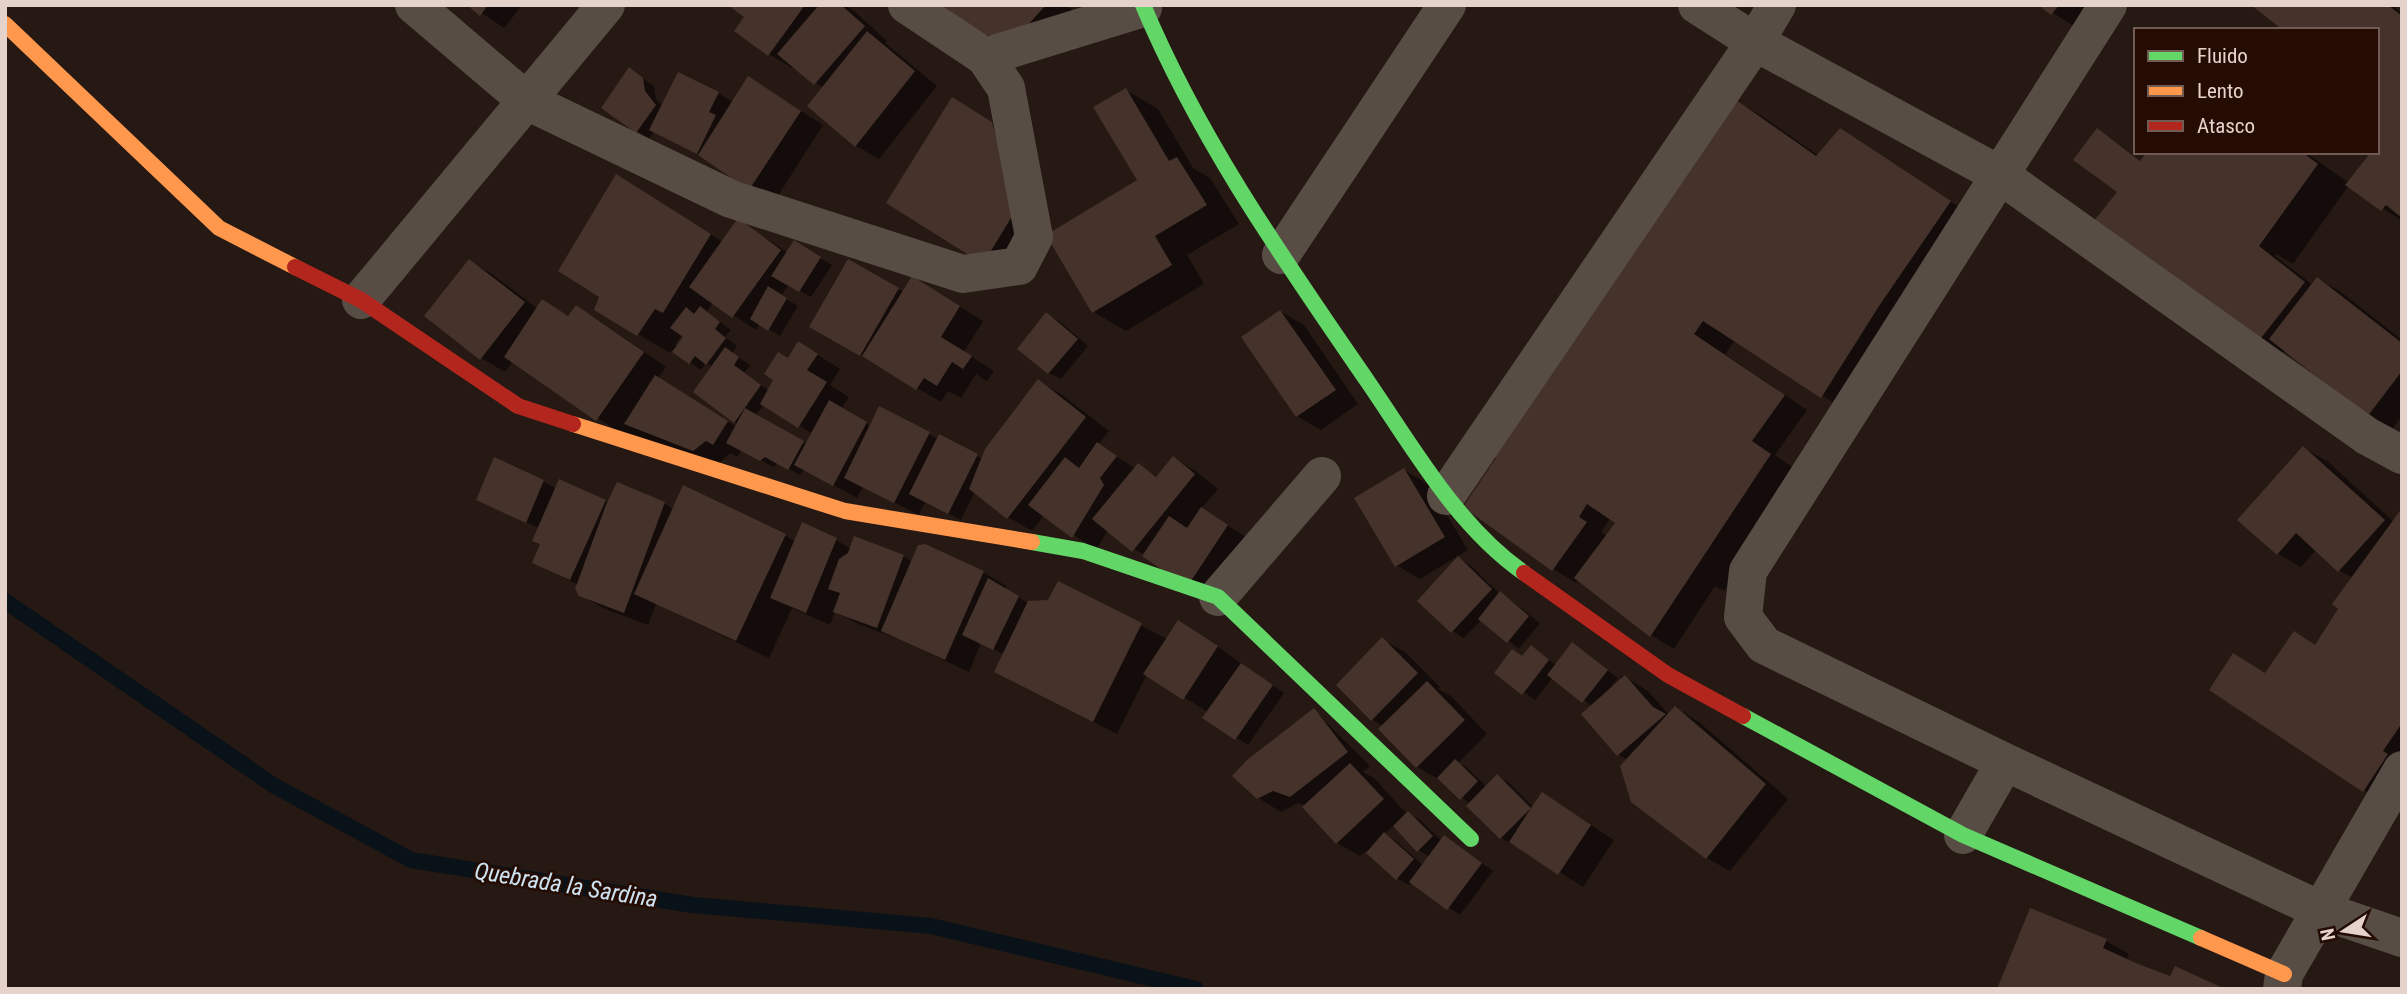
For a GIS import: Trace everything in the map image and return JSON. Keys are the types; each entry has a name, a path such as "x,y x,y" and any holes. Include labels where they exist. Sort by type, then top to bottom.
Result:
{"street":[{"path":"414,5 527,101 731,199 963,274 1019,266 1034,237 1006,88 985,57 907,5"},
{"path":"361,300 606,5"},
{"path":"1281,255 1447,5"},
{"path":"1697,5 1755,42 2000,174 2367,436 2402,455"},
{"path":"1446,495 1755,42 1777,5"},
{"path":"2108,5 1748,571 1743,617 1764,646 2320,910 2402,938"},
{"path":"985,57 1143,6 1166,60 1228,173 1281,255 1446,495 1501,557 1668,675 1963,835 2283,981 2320,910 2402,770"},
{"path":"5,24 219,228 361,300 517,406 845,510 1083,551 1218,597 1471,839"},
{"path":"1218,597 1322,476"},
{"path":"1963,835 2005,762"}],"building":[{"path":"467,5 488,5 480,16"},
{"path":"728,5 805,5 768,56 734,31 744,17"},
{"path":"819,5 841,5 865,26 814,85 777,54"},
{"path":"942,5 1046,5 1015,39 983,35"},
{"path":"2038,5 2059,5 2051,15"},
{"path":"2251,5 2388,5 2402,16 2402,218 2386,205 2381,211 2345,185 2369,154 2379,154 2379,28 2280,28"},
{"path":"867,31 915,71 855,147 807,106"},
{"path":"629,67 643,78 645,91 656,105 636,133 601,108"},
{"path":"678,72 719,92 709,112 716,115 697,154 649,130"},
{"path":"748,76 801,111 749,190 698,155"},
{"path":"1126,88 1169,161 1177,157 1207,205 1155,236 1172,265 1092,313 1046,235 1137,180 1093,107"},
{"path":"1729,95 1816,156 1840,128 1951,201 1879,306 1821,398 1703,321 1694,334 1785,395 1752,441 1771,454 1650,637 1574,578 1615,523 1587,504 1579,517 1587,522 1552,571 1463,507 1496,458 1491,455"},
{"path":"952,97 992,122 1017,208 983,264 886,203"},
{"path":"2097,128 2140,161 2145,154 2305,154 2318,164 2259,246 2305,282 2254,347 2093,222 2117,192 2073,160"},
{"path":"616,174 711,234 663,313 655,309 637,336 594,310 599,297 558,271"},
{"path":"738,218 781,250 732,318 689,287"},
{"path":"794,240 821,257 799,292 771,276"},
{"path":"469,259 525,302 480,360 424,316"},
{"path":"848,259 899,288 860,356 809,327"},
{"path":"912,276 960,306 941,337 972,356 963,369 952,362 937,386 924,378 916,390 862,356"},
{"path":"2317,277 2402,343 2402,371 2367,417 2269,339"},
{"path":"768,286 787,298 768,331 750,319"},
{"path":"542,299 568,316 576,305 644,352 596,421 504,357"},
{"path":"700,306 720,322 715,329 726,338 706,365 695,356 689,364 672,352 683,337 670,328 686,307 694,314"},
{"path":"1280,310 1336,390 1296,417 1241,337"},
{"path":"1046,312 1078,339 1048,374 1017,349"},
{"path":"798,341 818,354 807,370 827,382 798,428 760,404 773,380 764,374 778,352 788,358"},
{"path":"725,347 739,357 734,365 761,385 734,423 693,392"},
{"path":"655,375 728,421 713,445 706,441 693,451 624,424"},
{"path":"1038,379 1086,417 1007,519 969,489 985,449"},
{"path":"829,400 867,422 833,486 794,465"},
{"path":"879,406 930,432 894,503 844,478"},
{"path":"745,408 804,441 788,470 765,457 760,461 726,443"},
{"path":"939,434 978,454 948,514 909,494"},
{"path":"1097,442 1117,456 1100,478 1104,485 1072,538 1028,505 1065,457 1079,468"},
{"path":"2303,446 2385,520 2338,572 2296,533 2277,555 2237,520"},
{"path":"1173,456 1195,474 1132,552 1092,519 1138,463 1156,477"},
{"path":"494,457 544,480 526,523 476,500"},
{"path":"1404,468 1445,537 1395,567 1354,498"},
{"path":"559,479 606,500 570,580 532,563 540,544 532,541"},
{"path":"617,482 665,502 624,613 579,596 575,589"},
{"path":"683,485 786,534 736,641 634,594"},
{"path":"1201,507 1228,525 1187,587 1142,556 1169,516 1187,528"},
{"path":"2402,508 2402,723 2383,751 2388,754 2363,792 2209,690 2233,653 2265,673 2294,631 2315,645 2338,609 2332,604"},
{"path":"802,522 837,538 806,613 770,598"},
{"path":"854,536 904,555 877,628 833,612 840,593 828,589 839,559 848,553"},
{"path":"925,544 984,571 945,660 881,631 918,545"},
{"path":"1458,556 1492,589 1451,633 1417,601"},
{"path":"988,578 1019,596 993,650 962,635"},
{"path":"1058,581 1142,623 1093,722 994,672 1028,601 1048,600"},
{"path":"1500,591 1529,616 1507,643 1478,619"},
{"path":"1178,620 1218,646 1183,700 1143,674"},
{"path":"1382,637 1418,673 1371,721 1336,685"},
{"path":"1572,642 1608,670 1582,703 1547,675"},
{"path":"1531,645 1549,660 1522,695 1494,673 1512,649 1522,656"},
{"path":"1241,663 1273,685 1235,740 1202,718"},
{"path":"1625,675 1653,707 1666,714 1617,756 1581,714"},
{"path":"1427,681 1465,720 1416,768 1378,729"},
{"path":"1675,706 1766,784 1706,859 1631,802 1620,766"},
{"path":"1314,708 1348,752 1290,797 1273,791 1257,799 1232,776 1247,760"},
{"path":"1455,759 1478,781 1460,800 1437,778"},
{"path":"1350,763 1384,799 1336,844 1302,807"},
{"path":"1497,774 1531,808 1500,839 1466,806"},
{"path":"1542,792 1591,825 1558,875 1509,842"},
{"path":"1408,811 1433,836 1417,852 1393,826"},
{"path":"1384,832 1414,859 1396,880 1366,853"},
{"path":"1444,835 1482,863 1447,910 1409,882"},
{"path":"2030,908 2107,939 2103,948 2138,964 2170,976 2175,966 2225,989 1997,989"}],"waterway":[{"name":"Quebrada la Sardina","path":"5,601 273,785 411,860 693,905 931,926 1196,989"}],"traffic: fast":[{"path":"1143,5 1217,152 1306,291 1457,510 1500,554 1524,573"},
{"path":"1032,542 1083,551 1218,597 1471,839"},
{"path":"1743,716 1963,835 2201,938"}],"traffic: slow":[{"path":"5,24 219,228 295,267"},
{"path":"573,424 845,511 1032,542"},
{"path":"2201,938 2284,974"}],"traffic: jam":[{"path":"295,267 361,300 518,406 573,424"},
{"path":"1524,573 1668,675 1743,716"}]}
